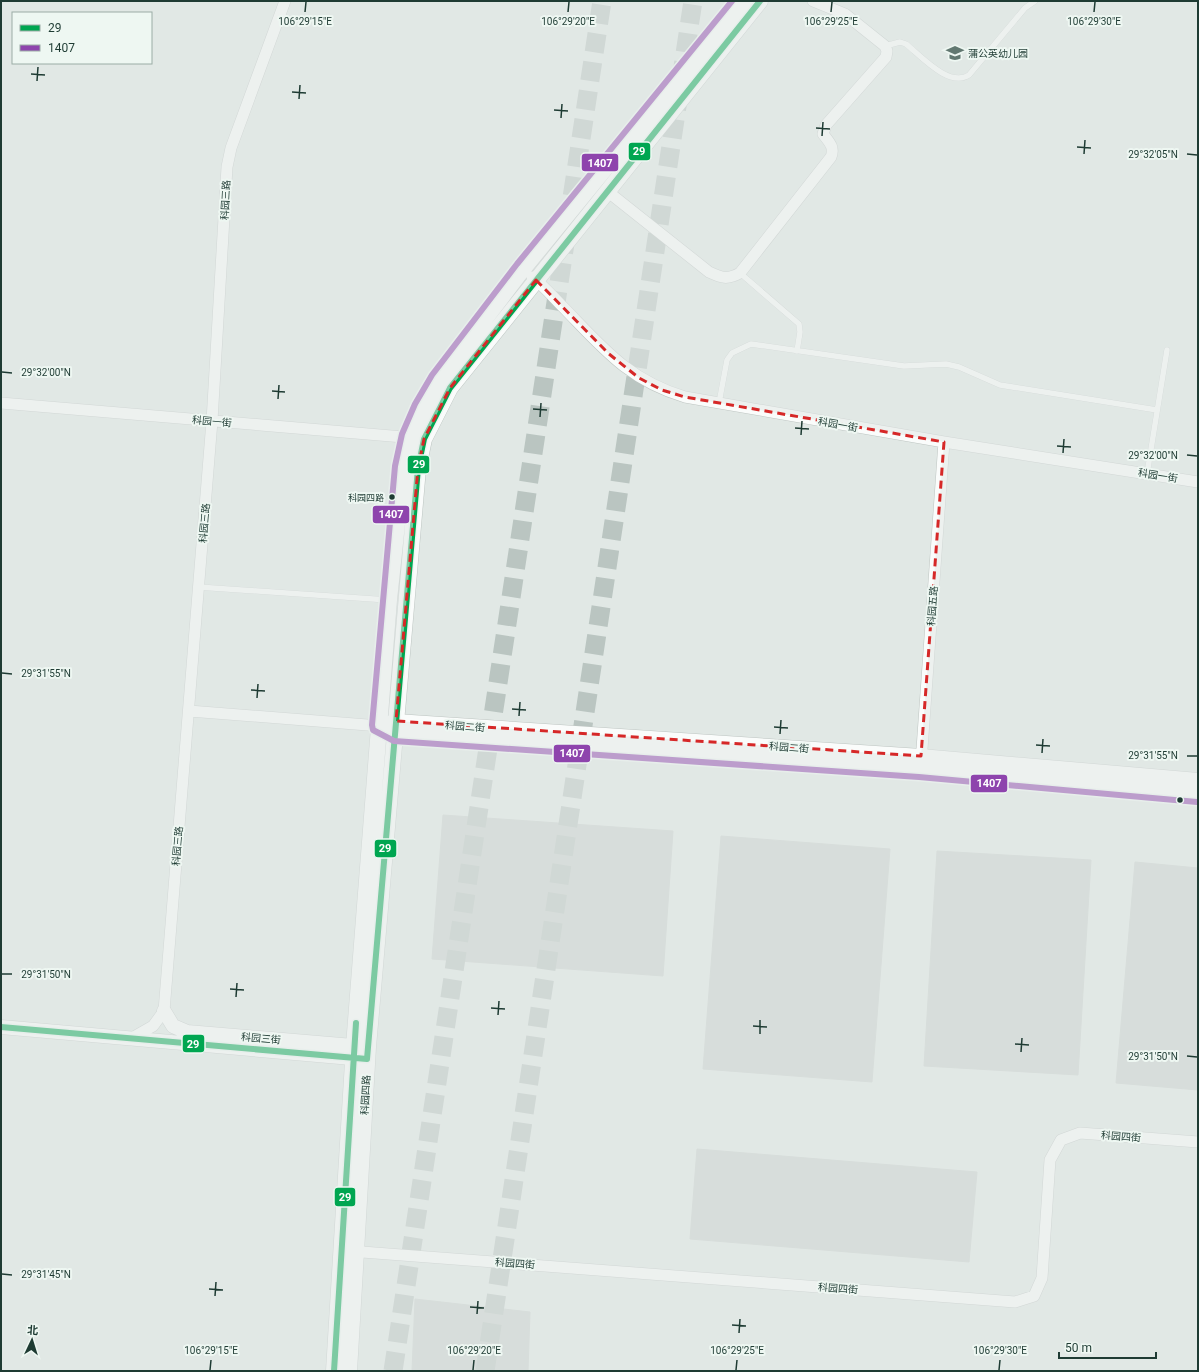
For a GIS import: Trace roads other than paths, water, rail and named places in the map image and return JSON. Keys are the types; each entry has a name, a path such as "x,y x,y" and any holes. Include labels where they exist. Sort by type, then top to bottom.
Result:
{"main road":[{"name":"科园四路","path":"361,1052 396,727 418,468 416,438 422,408 438,380 523,270 742,1"},
{"name":"科园四路","path":"350,1371 350,1251 380,726 389,600 403,466 416,438 450,388 760,1"},
{"name":"科园四路","path":"334,1371 350,1251"}],"street":[{"name":"科园三路","path":"164,1011 212,420 227,167 231,148 285,1"},
{"path":"607,191 708,272 720,277 730,278 740,272 832,157 834,150 823,134 826,125 886,57 887,51 885,46 845,14 813,1"},
{"name":"科园一街","path":"523,270 536,280 609,354 639,378 662,390 679,396 944,442 1198,482"},
{"name":"科园一街","path":"1,403 416,438"},
{"name":"科园五路","path":"921,763 944,442"},
{"name":"科园二街","path":"189,711 380,726 921,763 1198,780"},
{"name":"科园二街","path":"921,763 1198,794"},
{"path":"132,1038 154,1026 164,1011"},
{"name":"科园三街","path":"164,1011 173,1026 187,1032 361,1052"},
{"name":"科园三街","path":"1,1027 132,1038 361,1052"},
{"name":"科园四街","path":"350,1251 1016,1302 1034,1296 1042,1278 1050,1160 1061,1140 1080,1133 1198,1142"}],"lane":[{"path":"885,46 900,42 906,44 947,77 964,78 969,75 1025,8 1034,1"},
{"path":"740,272 798,324 800,332 797,351"},
{"path":"719,403 727,360 732,353 751,344 904,366 946,364 959,367 1000,385 1157,410"},
{"path":"1147,474 1167,350"},
{"path":"198,587 389,600"}],"tunnel":[{"path":"393,1371 602,1"},
{"path":"485,1371 693,1"}],"place":[{"name":"蒲公英幼儿园","path":"955,53"},
{"name":"科园四路","path":"392,497"}]}
